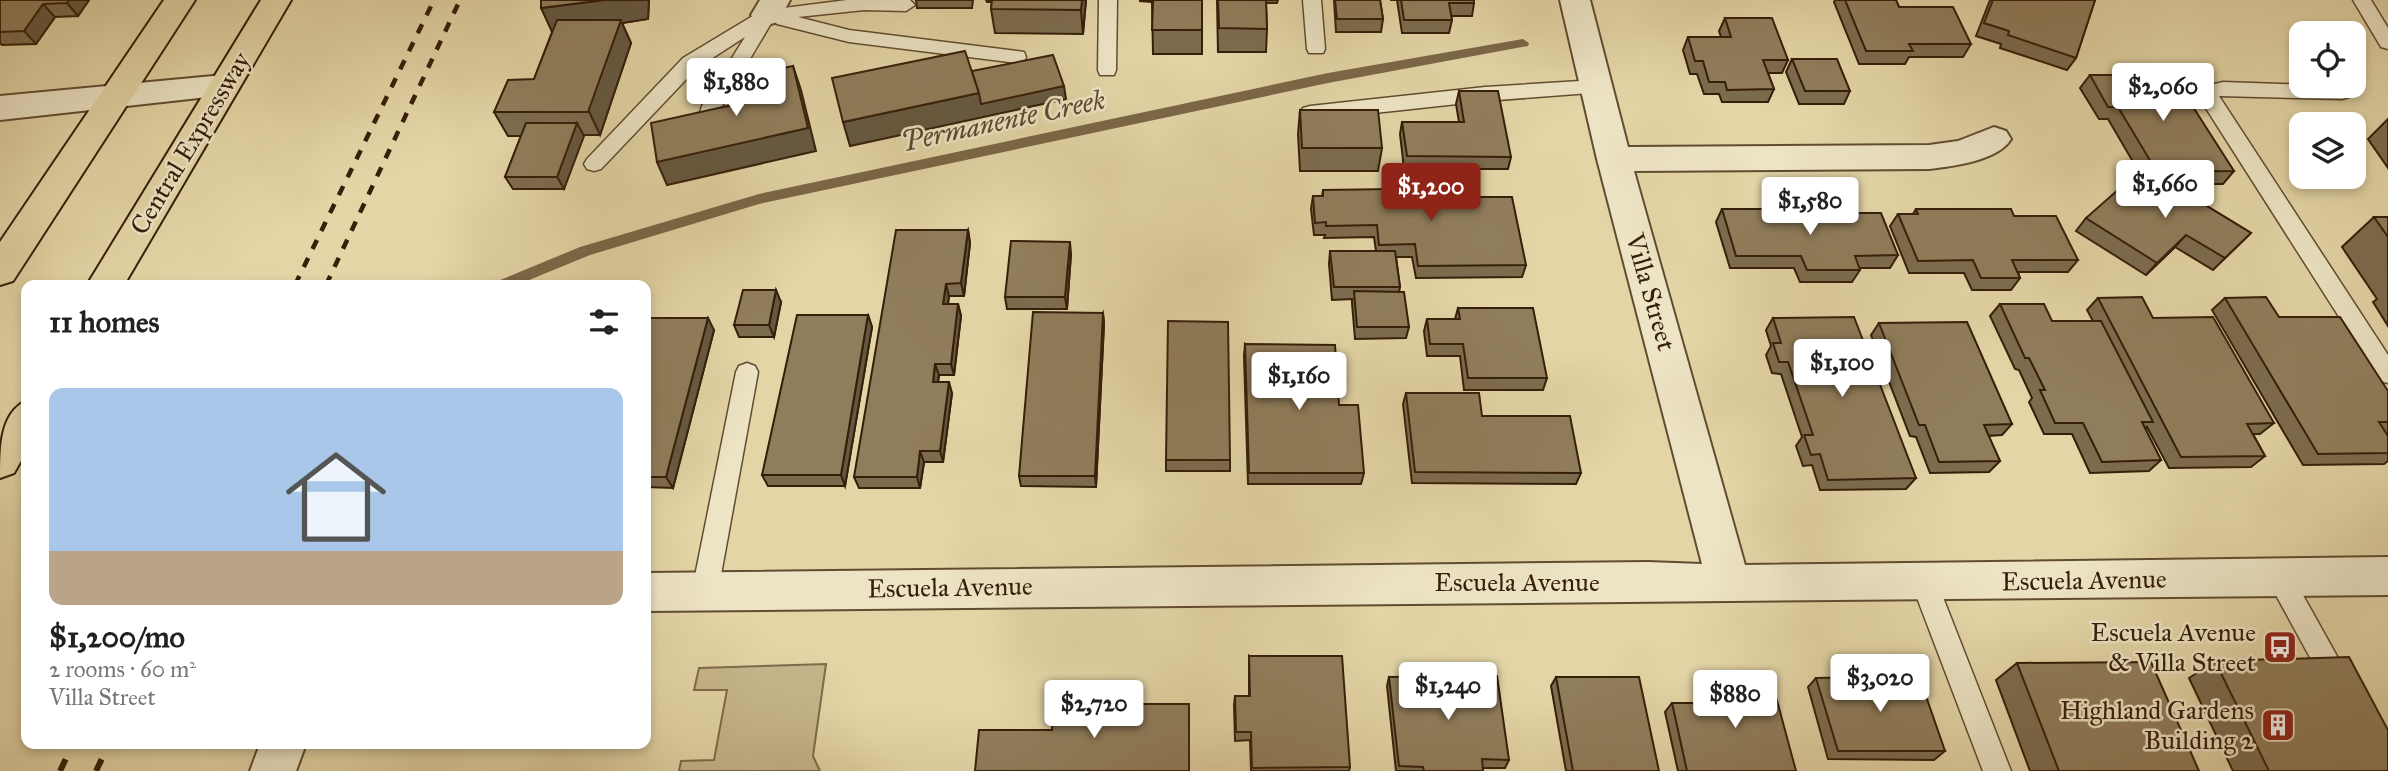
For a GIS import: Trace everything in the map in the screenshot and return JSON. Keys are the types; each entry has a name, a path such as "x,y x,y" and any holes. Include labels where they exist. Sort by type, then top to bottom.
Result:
{"highway":[{"path":"0,271 180,0"},
{"name":"Central Expressway","path":"108,280 276,0"},
{"path":"0,461 21,425"}],"street":[{"name":"Villa Street","path":"1575,0 1614,159 1729,584"},
{"path":"0,108 224,86"},
{"path":"1614,159 1929,157 1963,152 1994,139"},
{"name":"Escuela Avenue","path":"651,592 2388,576"},
{"path":"272,771 281,749"}],"lane":[{"path":"1107,71 1108,0"},
{"path":"1312,0 1316,49"},
{"path":"2362,0 2388,43"},
{"path":"594,164 690,64 771,8 906,5"},
{"path":"771,8 849,36 1017,57"},
{"path":"706,126 712,106 771,8"},
{"path":"1310,113 1485,94 1596,87"},
{"path":"2289,91 2222,89 2209,92 2210,99 2388,374"},
{"path":"705,591 747,372"},
{"path":"2280,578 2349,702"},
{"path":"1924,582 1997,771"}],"shaded area":[{"path":"826,664 813,756 820,771 679,771 681,761 714,760 727,690 694,690 699,668"}],"building":[{"path":"0,0 69,0 67,3 43,4 24,31 0,32"},
{"path":"541,0 604,0 541,8"},
{"path":"992,0 1082,0 1081,10 991,9"},
{"path":"1153,0 1202,0 1202,30 1152,30"},
{"path":"1218,0 1266,0 1267,29 1219,28"},
{"path":"1335,0 1380,0 1383,19 1337,19"},
{"path":"1401,0 1474,0 1474,3 1449,3 1452,20 1404,20"},
{"path":"1845,0 1896,0 1899,7 1953,7 1971,44 1909,44 1913,51 1866,51"},
{"path":"1993,0 2095,0 2076,58 2008,35 2009,31 1984,23"},
{"path":"1725,18 1772,18 1788,60 1763,60 1774,89 1727,90 1725,82 1709,82 1703,61 1695,61 1688,37 1731,37"},
{"path":"557,20 621,20 588,112 494,112 508,80 534,79"},
{"path":"965,51 979,93 843,122 832,78"},
{"path":"1053,55 1064,86 981,104 972,71"},
{"path":"1792,59 1837,59 1850,91 1805,91"},
{"path":"793,66 808,128 657,162 651,123 741,103 736,78"},
{"path":"2090,75 2157,75 2163,85 2179,85 2234,171 2157,172 2118,107 2108,107"},
{"path":"1459,91 1498,91 1511,157 1407,156 1402,122 1464,122"},
{"path":"1300,110 1378,110 1382,148 1302,148"},
{"path":"526,123 577,123 557,177 505,177"},
{"path":"2151,172 2251,233 2225,258 2186,235 2157,263 2086,218 2119,189 2126,194"},
{"path":"1462,188 1463,197 1512,197 1526,265 1418,266 1415,244 1379,245 1377,225 1326,226 1326,222 1315,223 1313,196 1323,196 1323,190"},
{"path":"1722,209 1779,209 1780,213 1881,213 1898,255 1855,256 1860,270 1807,270 1801,256 1736,256"},
{"path":"1916,209 2011,209 2014,216 2056,216 2078,260 2012,260 2020,278 1981,278 1973,260 1918,261 1898,214 1918,214"},
{"path":"2374,217 2388,217 2388,237"},
{"path":"896,230 968,230 961,283 946,284 943,304 958,304 951,364 935,364 933,382 949,382 940,451 920,451 917,477 854,477"},
{"path":"1011,241 1070,242 1065,297 1005,297"},
{"path":"1330,251 1395,251 1400,287 1334,287"},
{"path":"743,290 776,290 769,325 734,325"},
{"path":"1354,291 1404,292 1409,327 1357,327"},
{"path":"2142,297 2153,318 2213,317 2274,423 2247,424 2265,456 2181,457 2098,298"},
{"path":"2266,297 2279,317 2340,317 2388,391 2388,422 2379,422 2388,436 2388,453 2318,454 2225,298"},
{"path":"2000,304 2044,304 2052,321 2101,321 2153,422 2142,422 2161,460 2102,462 2083,423 2055,423 2040,390 2045,390 2029,358 2025,358"},
{"path":"1458,308 1533,308 1547,378 1468,378 1463,344 1430,344 1427,319 1460,319"},
{"path":"1033,312 1103,313 1095,476 1019,476"},
{"path":"797,315 868,315 841,475 762,475"},
{"path":"1854,317 1916,478 1828,480 1820,454 1811,455 1804,435 1813,435 1788,362 1779,362 1773,343 1781,343 1773,318"},
{"path":"651,318 708,318 666,477 651,477"},
{"path":"1168,321 1228,322 1230,460 1166,460"},
{"path":"1967,322 2012,424 1984,425 2000,461 1939,462 1925,425 1919,425 1879,323"},
{"path":"1245,344 1335,345 1339,405 1358,405 1364,473 1249,473"},
{"path":"1406,393 1479,393 1482,416 1570,416 1581,473 1415,472"},
{"path":"1249,656 1342,656 1350,767 1252,768 1251,732 1236,732 1235,696 1250,696"},
{"name":"Highland Gardens Building 2","path":"2349,657 2388,730 2388,771 2269,771 2215,661"},
{"path":"2151,662 2199,771 2059,771 2017,663"},
{"path":"1497,676 1509,760 1482,759 1483,771 1424,771 1423,767 1399,766 1389,677"},
{"path":"1919,676 1945,751 1838,751 1816,678"},
{"path":"1556,677 1639,677 1659,771 1573,771"},
{"path":"1718,678 1771,678 1796,771 1687,771 1672,703 1724,703"},
{"path":"1054,697 1114,697 1114,704 1189,704 1189,771 975,771 979,730 1052,730"}],"waterway":[{"name":"Permanente Creek","path":"515,280 585,251 759,199 1328,78 1523,43"}],"railway":[{"path":"297,280 434,0"},
{"path":"328,280 460,0"},
{"path":"60,771 71,749"},
{"path":"96,771 107,749"}],"place":[{"name":"Escuela Avenue & Villa Street","path":"2280,647"},
{"name":"Highland Gardens Building 2","path":"2278,725"}]}
